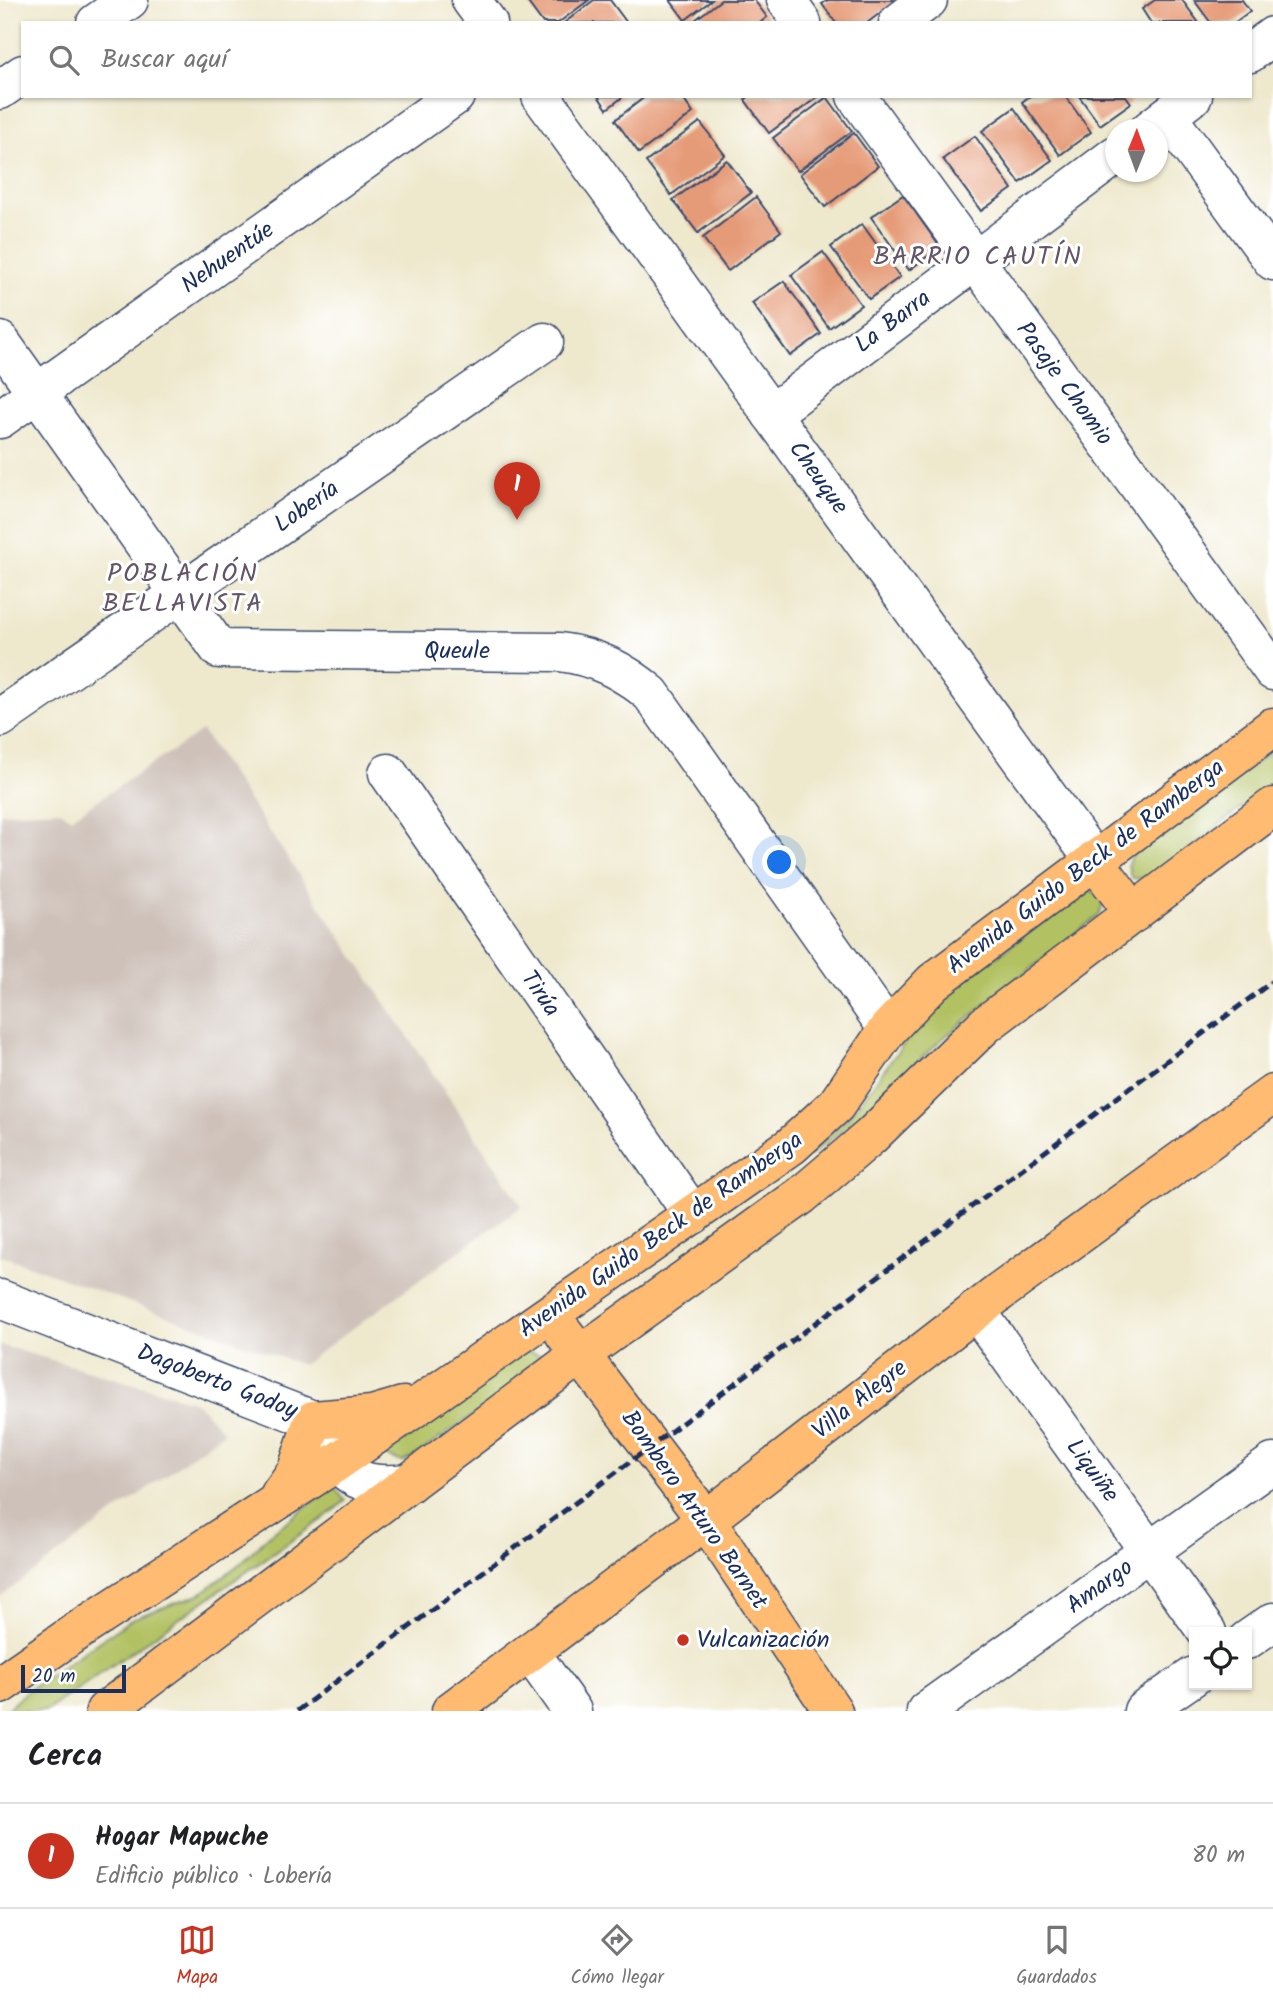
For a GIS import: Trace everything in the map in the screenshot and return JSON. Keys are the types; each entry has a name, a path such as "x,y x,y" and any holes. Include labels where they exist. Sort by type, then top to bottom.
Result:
{"main road":[{"name":"Avenida Guido Beck de Ramberga","path":"0,1685 73,1634 337,1462 811,1130 856,1079 888,1029 933,982 1273,727"},
{"name":"Avenida Guido Beck de Ramberga","path":"105,1711 581,1354 802,1195 870,1137 985,1025 1273,807"},
{"path":"1094,860 1134,913"},
{"name":"Villa Alegre","path":"451,1711 706,1520 976,1310 1273,1094"},
{"name":"Bombero Arturo Barnet","path":"549,1314 706,1520 833,1711"},
{"path":"264,1511 297,1470 313,1420 372,1415 432,1395"}],"street":[{"path":"99,21 129,0"},
{"path":"471,0 487,21"},
{"path":"786,0 801,21"},
{"path":"901,21 928,0"},
{"path":"1252,52 1273,36"},
{"path":"0,90 21,75"},
{"name":"Nehuentúe","path":"0,419 452,98"},
{"name":"Cheuque","path":"542,98 1094,860"},
{"name":"Pasaje Chomio","path":"857,98 1273,671"},
{"path":"1170,114 1273,261"},
{"name":"La Barra","path":"771,414 1105,162"},
{"name":"Queule","path":"0,341 219,649 560,652 581,655 619,670 651,694 888,1029"},
{"name":"Lobería","path":"0,718 544,342"},
{"name":"Tirúa","path":"388,773 693,1215"},
{"name":"Dagoberto Godoy","path":"0,1299 313,1420 337,1462 362,1484 380,1486 409,1483"},
{"name":"Liquiñe","path":"976,1310 1203,1627"},
{"name":"Amargo","path":"926,1711 1273,1463"},
{"path":"1252,1637 1273,1622"},
{"path":"530,1652 572,1711"},
{"path":"1143,1711 1189,1679"}],"shaded area":[{"path":"202,731 522,1206 302,1365 0,1255 0,813 60,810 71,818"},
{"path":"0,1345 196,1402 224,1432 0,1597"}],"green space":[{"path":"1273,750 1273,783 1151,879 1131,878 1128,864 1133,854"},
{"path":"1086,890 1097,894 1103,902 1100,914 941,1040 854,1121 810,1156 808,1153 849,1117 935,1002"},
{"path":"524,1350 554,1359 413,1457 402,1462 384,1455 379,1450"},
{"path":"334,1486 345,1501 321,1520 46,1711 5,1711 28,1690 132,1619 202,1593 242,1562 269,1535"}],"building":[{"path":"526,0 589,0 561,21 542,21"},
{"path":"594,0 610,0 626,21 567,21"},
{"path":"670,0 712,0 685,20"},
{"path":"721,0 754,0 767,17 762,21 694,21"},
{"path":"828,0 897,0 870,21 835,21 822,4"},
{"path":"1155,0 1182,0 1198,21 1150,21 1142,9"},
{"path":"1194,0 1242,0 1250,11 1237,21 1210,21"},
{"path":"599,98 621,98 607,109"},
{"path":"643,98 682,98 693,113 639,153 615,120"},
{"path":"747,98 816,98 769,133 745,100"},
{"path":"826,98 852,131 798,171 773,138"},
{"path":"1027,98 1066,98 1091,132 1060,155 1022,102"},
{"path":"1080,98 1127,98 1131,103 1100,125"},
{"path":"1014,108 1052,160 1020,183 982,131"},
{"path":"700,122 725,155 671,195 646,162"},
{"path":"854,133 878,166 825,207 800,174"},
{"path":"975,136 1012,189 981,211 943,159"},
{"path":"727,160 751,193 698,233 673,200"},
{"path":"903,195 940,247 909,270 871,217"},
{"path":"756,197 781,231 728,271 703,238"},
{"path":"862,224 900,277 869,299 831,247"},
{"path":"823,252 861,305 829,328 791,275"},
{"path":"784,281 821,334 790,356 752,303"}],"railway":[{"path":"297,1711 1273,981"}],"place":[{"name":"Hogar Mapuche","path":"517,520"},
{"name":"Vulcanización","path":"683,1640"}],"district":[{"name":"BARRIO CAUTÍN","path":"978,257"},
{"name":"POBLACIÓN BELLAVISTA","path":"183,589"}]}
